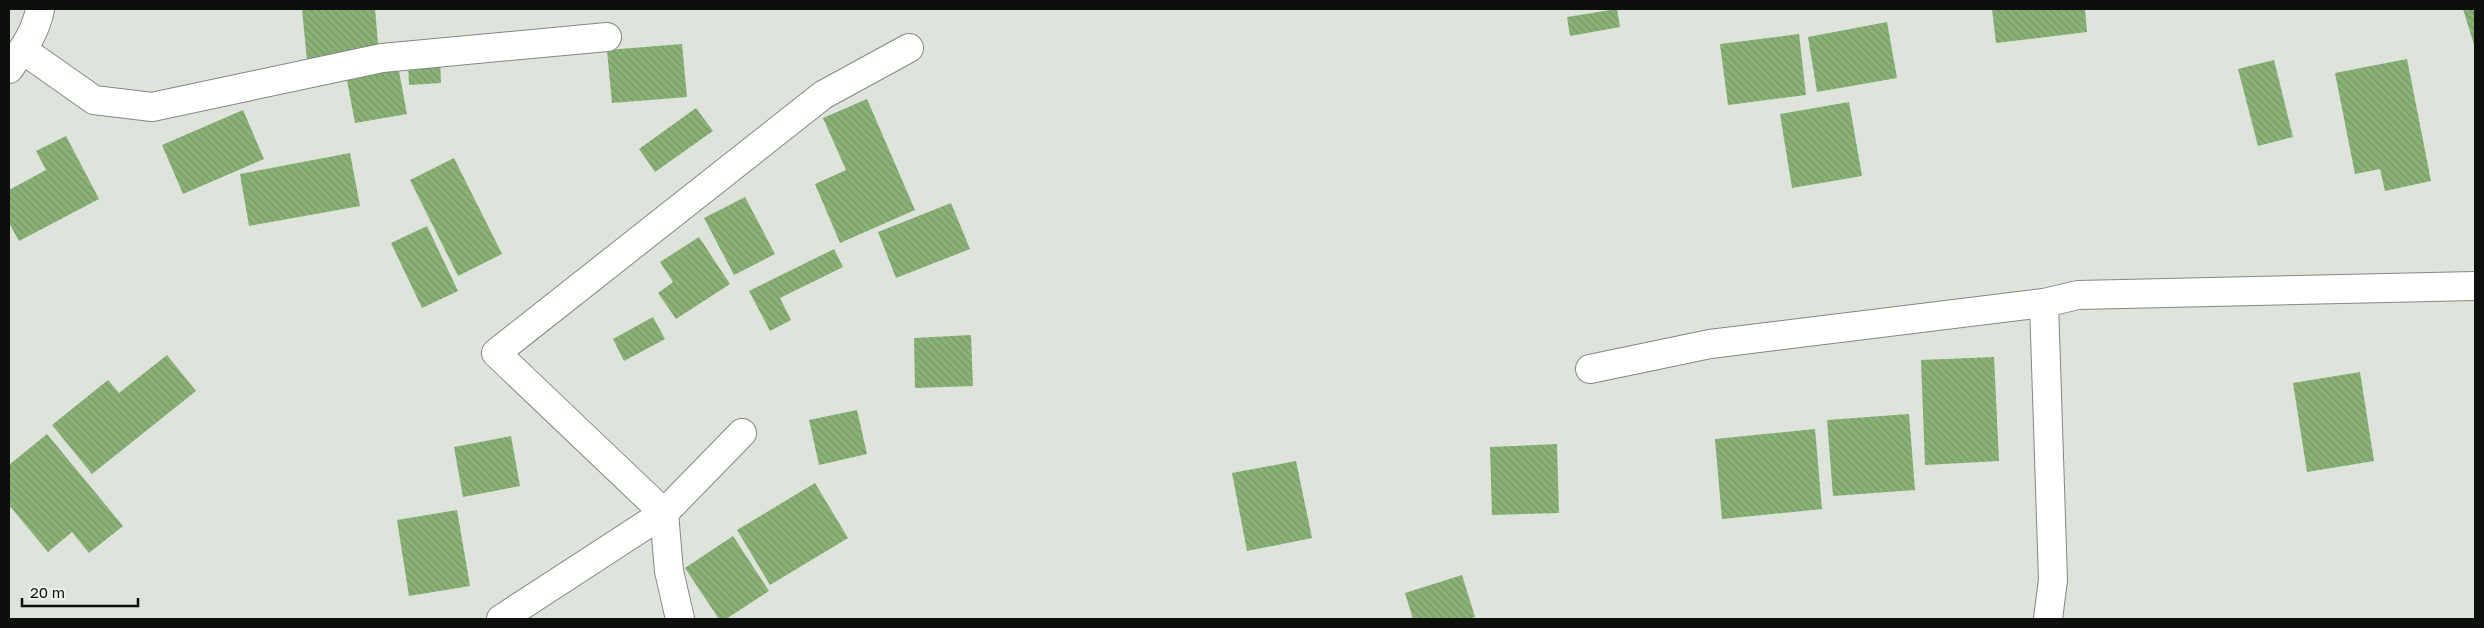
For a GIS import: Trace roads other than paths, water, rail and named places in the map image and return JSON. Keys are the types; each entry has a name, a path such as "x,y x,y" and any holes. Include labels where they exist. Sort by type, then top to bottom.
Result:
{"street":[{"path":"40,9 38,22 16,60 94,100 152,107 382,58 607,37"},
{"path":"680,619 669,571 664,513 496,353 823,95 910,48"},
{"path":"1590,370 1710,344 2044,304 2078,295 2475,286"},
{"path":"2044,304 2053,580 2048,619"},
{"path":"501,619 664,513 742,433"}]}
